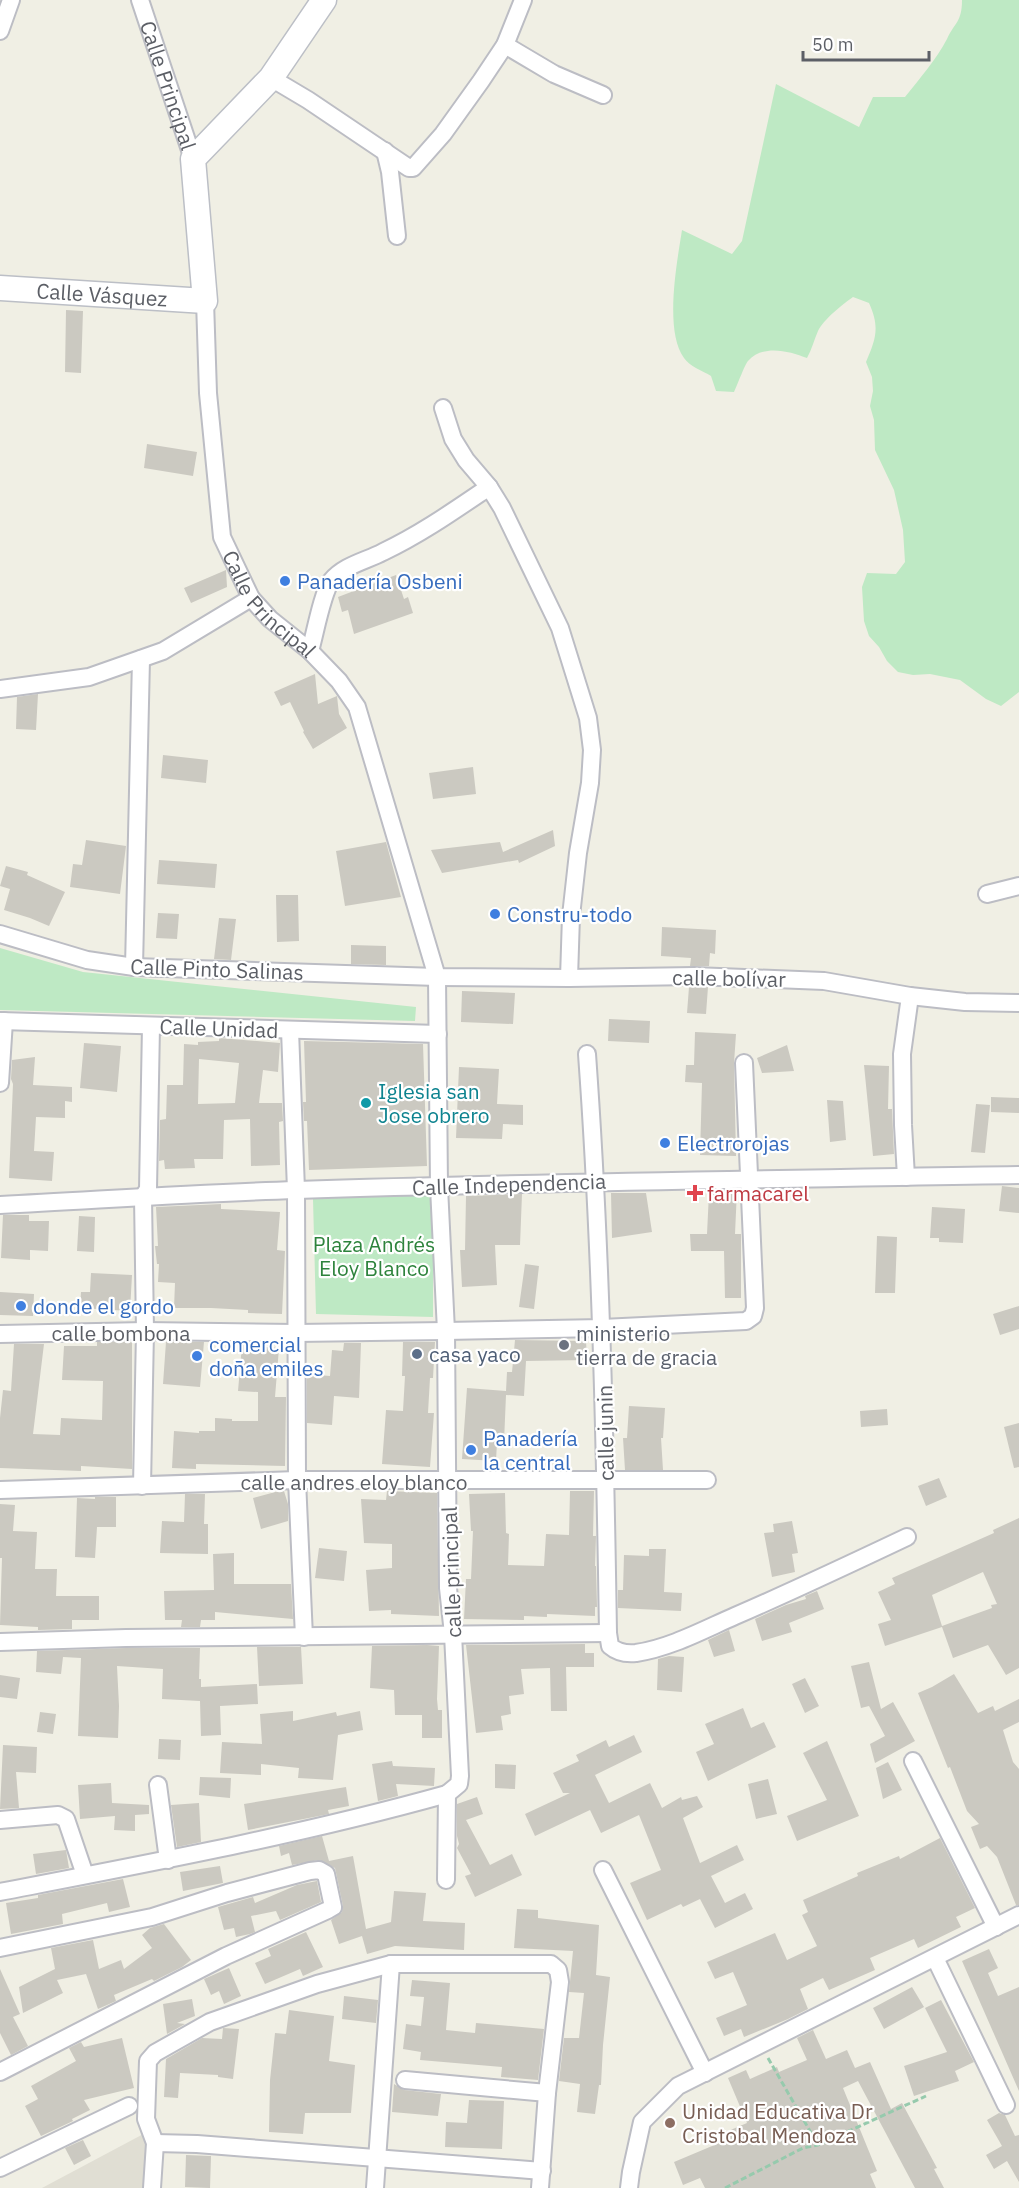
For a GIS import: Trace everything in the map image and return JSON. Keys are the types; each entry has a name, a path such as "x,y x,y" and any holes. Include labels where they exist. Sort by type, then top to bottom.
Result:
{"street":[{"path":"0,31 11,0"},
{"name":"Calle Principal","path":"140,0 193,159 205,301 208,393 222,537 251,598 270,619 310,651 339,681 357,707 437,977 439,1187"},
{"path":"193,159 271,78 324,0"},
{"path":"271,78 409,168 416,165 443,134 505,45 523,0"},
{"path":"505,45 554,74 603,95"},
{"path":"385,151 390,172 397,236"},
{"name":"Calle Vásquez","path":"0,288 205,301"},
{"path":"443,408 453,439 502,508 560,628 588,717 592,750 591,772 571,916 569,978"},
{"path":"310,651 326,592 338,573 384,552 435,523 489,487"},
{"path":"0,689 89,677 141,659 163,651 251,598"},
{"path":"134,967 141,659"},
{"path":"987,894 1019,886"},
{"name":"Calle Pinto Salinas","path":"0,934 87,960 134,967 437,977"},
{"name":"calle bolívar","path":"437,977 694,976 824,981 910,996 965,1002 1019,1003"},
{"path":"906,1177 902,1054 910,996"},
{"path":"0,1083 2,1021"},
{"name":"Calle Unidad","path":"2,1021 438,1034"},
{"path":"142,1486 146,1331 143,1197 148,1189 151,1026"},
{"path":"290,1030 296,1190 297,1480 304,1637"},
{"name":"calle junin","path":"587,1054 596,1181 602,1328 608,1633"},
{"path":"744,1063 748,1181"},
{"name":"Calle Independencia","path":"0,1205 296,1190 596,1181 748,1181 1019,1175"},
{"name":"calle bombona","path":"0,1334 146,1331 296,1333 446,1331 602,1328 746,1321 753,1316 755,1308 748,1181"},
{"name":"calle principal","path":"439,1187 446,1331 448,1587 453,1634 460,1776 459,1784 447,1794 446,1880"},
{"name":"calle andres eloy blanco","path":"0,1490 297,1480 707,1480"},
{"path":"0,1642 126,1638 608,1633 610,1646 619,1652 626,1653 670,1644 753,1609 907,1538"},
{"path":"913,1761 996,1927"},
{"path":"158,1785 168,1860"},
{"path":"0,1892 168,1860 326,1825 447,1794"},
{"path":"0,1820 58,1815 66,1819 85,1875"},
{"path":"0,1948 152,1917 227,1893 310,1871 319,1870 326,1874 333,1901 333,1907 328,1910 226,1956 0,2072"},
{"path":"603,1870 705,2073"},
{"path":"629,2188 642,2122 678,2086 1019,1915"},
{"path":"935,1958 1006,2104"},
{"path":"375,2188 391,1964"},
{"path":"152,2188 155,2143 146,2120 148,2061 155,2053 210,2022 317,1984 391,1964 551,1964 558,1970 560,1982 547,2093 541,2180 377,2157 155,2143"},
{"path":"405,2080 547,2093"},
{"path":"0,2168 129,2106"}],"path":[{"path":"761,2046 818,2145"},
{"path":"725,2188 803,2148 818,2145 926,2096"}],"shaded area":[{"path":"149,2131 144,2188 42,2188"}],"green space":[{"path":"962,0 1019,0 1019,692 1001,706 986,699 960,680 930,674 913,675 898,672 869,636 864,621 862,587 867,573 896,574 905,562 903,530 894,490 875,450 874,420 870,406 873,391 872,377 866,362 874,340 876,326 869,303 853,297 834,312 818,331 807,358 776,350 761,352 754,356 748,361 734,392 716,391 711,376 686,361 678,346 673,314 675,277 682,230 732,254 742,241 776,84 859,127 873,97 905,97 928,69 959,18"},
{"path":"0,948 83,972 416,1007 415,1021 0,1010"},
{"name":"Plaza Andrés Eloy Blanco","path":"433,1194 433,1317 316,1314 313,1199"}],"building":[{"path":"66,310 83,311 81,373 65,372"},
{"path":"147,444 197,452 193,476 144,468"},
{"path":"226,570 227,587 191,603 184,588"},
{"path":"396,575 404,599 408,597 413,613 354,634 348,610 342,612 338,597"},
{"path":"315,674 318,704 337,696 339,714 347,728 313,749 290,702 281,706 274,692"},
{"path":"38,694 36,730 16,729 17,697"},
{"path":"163,755 208,760 206,783 161,778"},
{"path":"473,767 476,794 433,799 429,773"},
{"path":"553,830 555,846 519,863 518,860 442,873 431,850 500,842 503,852"},
{"path":"86,840 126,846 120,894 70,887 73,864 82,865"},
{"path":"386,842 401,897 345,906 336,851"},
{"path":"159,860 217,864 215,888 157,884"},
{"path":"6,866 28,872 27,875 65,892 49,926 4,910 10,889 0,886"},
{"path":"276,895 298,895 299,941 277,942"},
{"path":"158,913 179,914 177,939 156,938"},
{"path":"219,918 236,919 231,960 214,959"},
{"path":"662,927 716,930 715,954 710,953 709,966 690,966 691,958 661,956"},
{"path":"351,945 386,946 386,965 351,964"},
{"path":"689,987 708,987 706,1014 687,1013"},
{"path":"462,991 515,993 513,1024 461,1022"},
{"path":"609,1019 650,1021 649,1043 608,1041"},
{"path":"695,1032 736,1034 734,1063 736,1156 700,1155 702,1083 685,1082 686,1065 694,1065"},
{"path":"219,1038 280,1043 278,1072 263,1070 259,1103 282,1103 283,1121 279,1122 280,1165 251,1166 250,1119 224,1120 223,1159 194,1159 195,1168 165,1169 164,1160 159,1161 160,1120 166,1119 167,1085 183,1085 184,1044 198,1045 198,1042 219,1041","holes":["199,1059 239,1063 235,1103 198,1104"]},
{"name":"Iglesia san Jose obrero","path":"304,1041 423,1044 427,1166 309,1170 307,1121 304,1121 303,1102 306,1102"},
{"path":"84,1043 121,1046 117,1092 80,1088"},
{"path":"787,1045 794,1071 762,1073 757,1058"},
{"path":"35,1057 33,1085 72,1087 72,1102 65,1101 65,1118 36,1117 34,1151 54,1152 52,1181 9,1178 12,1060"},
{"path":"864,1065 889,1066 888,1109 892,1109 894,1154 873,1156"},
{"path":"459,1067 499,1069 497,1104 523,1105 523,1125 503,1124 502,1139 456,1138"},
{"path":"991,1097 1019,1098 1019,1113 991,1112"},
{"path":"827,1100 843,1101 846,1140 830,1142"},
{"path":"976,1104 990,1105 985,1153 971,1152"},
{"path":"1002,1186 1019,1188 1019,1213 999,1211"},
{"path":"715,1190 737,1190 735,1234 741,1234 741,1298 725,1298 724,1251 691,1251 690,1234 707,1234 709,1193 715,1194"},
{"path":"611,1193 646,1193 652,1232 612,1238"},
{"path":"522,1194 520,1245 495,1245 497,1285 462,1287 460,1250 465,1250 466,1196"},
{"path":"221,1204 221,1209 280,1212 277,1250 285,1251 282,1314 248,1313 248,1310 174,1308 175,1283 158,1282 159,1264 157,1264 155,1246 158,1246 156,1207"},
{"path":"932,1207 965,1209 963,1243 939,1242 939,1238 930,1238"},
{"path":"3,1215 29,1215 29,1221 49,1221 48,1251 30,1250 30,1260 1,1258"},
{"path":"79,1216 95,1217 94,1252 77,1251"},
{"path":"877,1236 897,1237 895,1293 875,1293"},
{"path":"525,1264 539,1266 534,1309 519,1307"},
{"path":"91,1273 132,1275 130,1311 80,1308 81,1292 90,1292"},
{"path":"0,1292 34,1294 33,1316 0,1315"},
{"path":"1019,1306 1019,1329 1000,1335 993,1314"},
{"path":"515,1340 586,1341 587,1360 526,1361 524,1396 506,1395 504,1442 497,1442 496,1461 462,1459 467,1388 506,1391 507,1372 512,1372"},
{"path":"97,1342 132,1342 132,1469 81,1466 81,1471 0,1468 0,1418 3,1390 11,1391 14,1344 44,1344 33,1434 60,1435 61,1418 102,1420 103,1381 62,1380 64,1346 97,1346"},
{"path":"166,1342 204,1342 200,1387 163,1384"},
{"path":"403,1342 435,1342 428,1413 434,1413 430,1467 382,1464 386,1410 403,1411 405,1376 402,1376"},
{"path":"344,1343 361,1343 359,1398 334,1396 332,1425 307,1423 307,1374 330,1376 332,1350 343,1351"},
{"path":"242,1345 279,1348 275,1397 286,1397 285,1466 196,1464 196,1469 172,1468 174,1431 199,1433 199,1431 215,1431 215,1418 232,1419 232,1421 258,1421 258,1392 238,1391"},
{"path":"629,1406 665,1408 663,1438 661,1438 663,1470 625,1470 623,1438 627,1438"},
{"path":"887,1409 888,1425 861,1427 860,1411"},
{"path":"1019,1423 1019,1467 1014,1468 1004,1427"},
{"path":"939,1478 947,1497 926,1506 918,1486"},
{"path":"284,1491 288,1504 288,1521 261,1529 253,1498"},
{"path":"387,1491 437,1493 439,1616 391,1614 391,1610 369,1611 366,1570 392,1568 392,1544 364,1543 361,1499 386,1500"},
{"path":"570,1491 594,1491 593,1536 596,1536 597,1607 595,1607 595,1616 547,1614 547,1617 524,1616 524,1620 464,1619 466,1579 471,1579 473,1531 471,1531 469,1494 505,1493 506,1533 509,1534 508,1565 544,1566 546,1534 569,1535"},
{"path":"185,1494 205,1494 204,1524 208,1524 208,1554 160,1553 162,1521 184,1522"},
{"path":"95,1497 116,1497 116,1527 97,1527 95,1558 75,1557 77,1498 95,1499"},
{"path":"0,1504 15,1505 13,1531 37,1532 35,1569 57,1569 56,1596 99,1596 99,1620 72,1620 72,1629 38,1630 38,1627 0,1625 2,1558 0,1558"},
{"path":"1019,1518 1019,1668 1006,1675 988,1645 953,1658 942,1627 885,1646 878,1624 891,1620 878,1592 895,1584 892,1578 994,1533 993,1530","holes":["983,1572 997,1604 991,1605 992,1608 942,1626 932,1595"]},
{"path":"792,1521 798,1553 792,1554 795,1572 772,1577 764,1533 774,1532 773,1524"},
{"path":"319,1548 347,1551 344,1581 315,1578"},
{"path":"649,1549 666,1549 664,1592 682,1593 681,1611 618,1608 618,1590 623,1590 624,1555 649,1556"},
{"path":"234,1553 234,1584 291,1584 293,1619 215,1612 215,1620 201,1620 200,1627 181,1627 182,1620 165,1620 164,1591 214,1590 213,1554"},
{"path":"817,1591 824,1609 789,1623 792,1632 762,1641 755,1619 806,1599 805,1596"},
{"path":"729,1630 735,1651 714,1657 708,1640"},
{"path":"585,1644 585,1653 594,1653 594,1667 566,1667 567,1711 551,1711 550,1668 521,1669 524,1694 509,1696 511,1714 501,1716 503,1730 476,1733 466,1645"},
{"path":"372,1646 439,1646 437,1699 438,1710 442,1710 442,1738 422,1738 422,1715 395,1715 394,1690 370,1688"},
{"path":"257,1647 301,1647 303,1684 259,1686"},
{"path":"200,1648 201,1687 257,1684 258,1704 220,1706 221,1735 201,1736 200,1701 162,1699 163,1669 117,1666 118,1738 78,1736 81,1658 63,1657 61,1674 36,1672 37,1651"},
{"path":"669,1656 684,1657 682,1692 657,1690 658,1659"},
{"path":"869,1662 881,1709 893,1702 915,1741 875,1763 870,1744 885,1736 869,1706 861,1708 851,1666"},
{"path":"954,1674 978,1713 993,1706 995,1711 1019,1699 1019,1722 1003,1730 1013,1762 1019,1769 1019,1905 1016,1905 997,1857 987,1846 980,1849 971,1827 979,1824 967,1811 918,1693"},
{"path":"0,1675 20,1678 17,1699 0,1697"},
{"path":"805,1678 819,1706 805,1713 792,1684"},
{"path":"743,1708 751,1728 764,1722 776,1747 708,1781 696,1752 714,1744 705,1724"},
{"path":"293,1711 293,1721 336,1712 337,1716 360,1711 363,1730 338,1735 333,1780 298,1778 299,1768 261,1764 261,1775 220,1773 222,1742 262,1744 260,1714"},
{"path":"40,1712 56,1714 53,1734 37,1732"},
{"path":"634,1735 642,1752 595,1775 609,1803 650,1783 662,1808 681,1797 682,1800 697,1796 703,1807 683,1818 700,1863 737,1845 744,1860 711,1876 725,1903 745,1893 753,1909 715,1928 700,1899 683,1907 681,1904 647,1920 630,1883 661,1870 639,1815 601,1833 590,1810 535,1836 525,1814 570,1793 563,1793 553,1773 579,1761 576,1755 606,1740 609,1747"},
{"path":"159,1739 181,1740 180,1760 158,1759"},
{"path":"827,1741 859,1816 797,1841 787,1816 827,1800 803,1753"},
{"path":"3,1745 37,1747 36,1773 16,1772 19,1808 0,1809"},
{"path":"392,1761 393,1766 435,1768 434,1786 396,1784 398,1796 378,1801 372,1764"},
{"path":"888,1762 902,1790 883,1799 876,1768"},
{"path":"495,1764 516,1765 515,1789 495,1788"},
{"path":"200,1777 231,1778 230,1798 199,1795"},
{"path":"768,1779 777,1814 756,1819 748,1784"},
{"path":"111,1783 112,1803 149,1805 149,1814 135,1815 135,1831 114,1830 115,1816 80,1819 78,1785"},
{"path":"346,1787 349,1806 328,1810 329,1814 248,1830 244,1804"},
{"path":"477,1797 483,1814 466,1820 490,1865 512,1854 522,1875 475,1897 465,1876 471,1874 457,1848 459,1844 457,1804"},
{"path":"199,1803 201,1842 177,1847 171,1805"},
{"path":"322,1836 329,1861 353,1856 366,1929 391,1922 394,1891 426,1893 423,1921 465,1923 464,1950 395,1946 367,1954 362,1936 339,1944 331,1920 342,1912 343,1906 335,1868 319,1860 292,1865 289,1853 281,1856 279,1846"},
{"path":"940,1838 975,1908 956,1917 961,1927 918,1948 914,1939 870,1958 875,1970 829,1990 823,1978 800,1989 808,2009 744,2037 741,2029 724,2036 716,2018 747,2005 733,1972 715,1979 707,1962 775,1933 787,1960 817,1946 802,1915 808,1912 803,1900 858,1876 857,1873 899,1856 900,1859"},
{"path":"66,1850 69,1868 36,1874 33,1854"},
{"path":"220,1866 223,1883 183,1891 180,1872"},
{"path":"123,1879 130,1907 109,1912 107,1903 62,1914 63,1924 11,1934 6,1903"},
{"path":"317,1881 321,1902 280,1920 276,1911 251,1916 255,1932 250,1934 236,1937 234,1928 224,1930 218,1907 253,1897 255,1903 297,1885"},
{"path":"517,1909 538,1910 538,1918 599,1925 596,1975 610,1977 601,2085 599,2085 595,2114 577,2112 580,2084 559,2081 564,2038 579,2038 584,1993 569,1992 573,1951 514,1948"},
{"path":"164,1924 191,1960 182,1967 154,1981 152,1979 114,1995 116,2001 98,2009 86,1974 57,1980 63,1993 23,2013 19,1987 55,1969 51,1948 93,1940 99,1969 121,1960 124,1969 152,1948 142,1935 150,1928"},
{"path":"306,1932 323,1967 303,1976 300,1969 265,1984 255,1963 271,1956 268,1949"},
{"path":"989,1949 998,1968 988,1973 998,1996 1019,1987 1019,2091 962,1961"},
{"path":"229,1968 241,1996 224,2004 219,1991 211,1995 204,1979"},
{"path":"0,1969 20,2014 13,2017 28,2046 11,2055 0,2033"},
{"path":"412,1980 450,1983 446,2030 475,2033 476,2023 544,2029 538,2080 501,2077 502,2067 420,2060 421,2052 403,2049 406,2024 421,2026 424,1997 410,1996"},
{"path":"912,1987 924,2007 884,2029 873,2008"},
{"path":"344,1996 378,2000 376,2023 342,2019"},
{"path":"192,1999 195,2016 177,2023 185,2024 167,2034 163,2004"},
{"path":"941,2000 974,2062 955,2071 959,2081 914,2096 904,2066 947,2052 925,2008"},
{"path":"289,2010 334,2016 329,2061 355,2065 351,2113 305,2113 303,2134 269,2132 270,2080 275,2033 286,2034"},
{"path":"223,2028 239,2029 233,2079 218,2077 218,2075 180,2073 178,2098 164,2097 166,2059 202,2038 222,2039"},
{"path":"813,2030 826,2059 847,2050 855,2068 870,2062 891,2109 902,2103 937,2168 934,2169 944,2188 915,2188 858,2081 843,2088 877,2171 870,2174 876,2188 705,2188 700,2178 683,2185 674,2162 724,2141 721,2134 747,2123 728,2078 746,2070 750,2079 777,2067 779,2072 807,2060 797,2038"},
{"path":"122,2038 134,2088 84,2100 90,2110 41,2136 25,2106 38,2099 31,2086 76,2061 69,2048 81,2042 84,2047"},
{"path":"394,2084 404,2090 441,2094 438,2116 392,2112"},
{"path":"469,2100 504,2101 502,2149 445,2147 446,2122 467,2123"},
{"path":"999,2113 1005,2115 1015,2136 1019,2135 1019,2182 1007,2161 994,2169 986,2155 1002,2146 987,2120"},
{"path":"83,2140 91,2156 74,2165 65,2148"},
{"path":"186,2155 211,2156 210,2188 185,2187"}],"place":[{"name":"Panadería Osbeni","path":"285,581"},
{"name":"Constru-todo","path":"495,914"},
{"name":"Iglesia san Jose obrero","path":"366,1103"},
{"name":"Electrorojas","path":"665,1143"},
{"name":"farmacarel","path":"695,1193"},
{"name":"donde el gordo","path":"21,1306"},
{"name":"ministerio tierra de gracia","path":"564,1345"},
{"name":"casa yaco","path":"417,1354"},
{"name":"comercial doña emiles","path":"197,1356"},
{"name":"Panadería la central","path":"471,1450"},
{"name":"Unidad Educativa Dr Cristobal Mendoza","path":"670,2123"}]}
